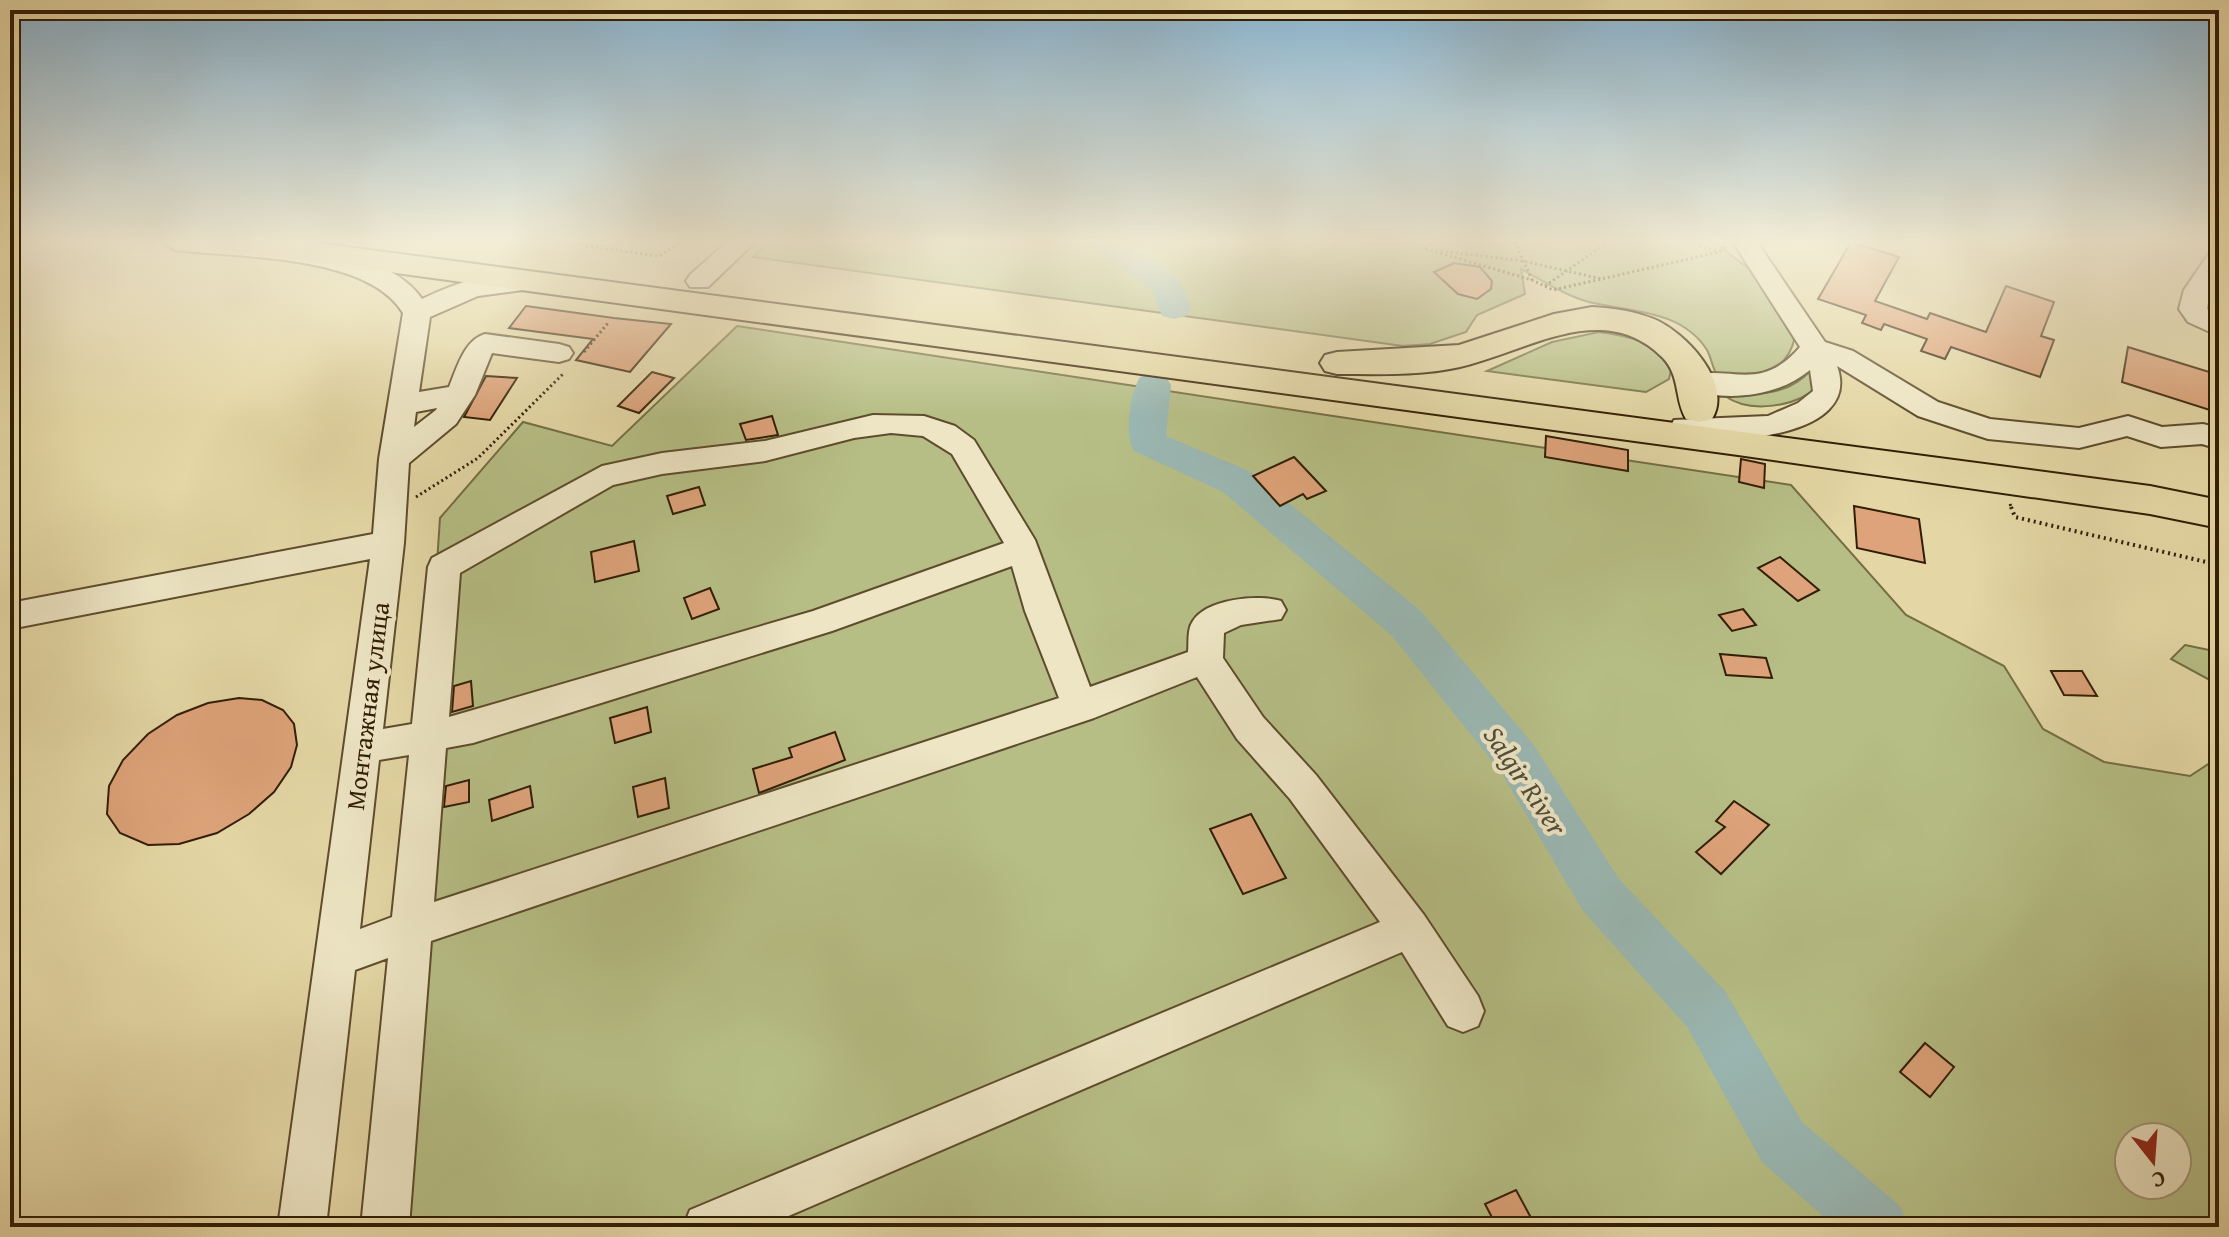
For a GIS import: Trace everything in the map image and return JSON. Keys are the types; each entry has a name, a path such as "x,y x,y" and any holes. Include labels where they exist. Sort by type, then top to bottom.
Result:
{"main road":[{"path":"679,300 2150,500 2219,514"},
{"path":"845,300 1337,363 1698,397 1783,422 1996,454 2096,465 2219,489"},
{"path":"1337,363 1456,357 1504,343 1550,324 1597,317 1645,327 1662,338 1689,366 1698,397 1683,420 1645,422 1481,407"}],"street":[{"path":"408,300 417,313 439,300"},
{"path":"1645,422 1737,430 1783,422 1820,402 1829,389 1828,375 1814,348 1777,300"},
{"path":"2202,300 2193,309 2198,316 2219,327"},
{"name":"Монтажная улица","path":"302,1227 390,526 394,459 417,313"},
{"path":"394,459 446,417 485,343 570,358"},
{"path":"1698,397 1784,377 1801,366 1814,348"},
{"path":"1814,348 1843,357 1928,409 1988,429 2079,438 2128,426 2161,437 2203,434 2219,439"},
{"path":"1814,348 1845,377 1898,411 1996,454"},
{"path":"404,404 460,395"},
{"path":"385,1227 409,929 444,567 602,477 627,469 764,451 867,427 909,424 950,434 963,447 1024,549 1042,611 1081,708"},
{"path":"10,616 390,526"},
{"path":"361,748 429,733 473,728 820,622 1024,549"},
{"path":"1269,610 1236,612 1207,626 1205,660 1250,728 1303,787 1410,929 1463,1011"},
{"path":"335,958 409,929 1081,708 1205,660"},
{"path":"707,1227 1410,929"}],"path":[{"path":"390,526 494,448 570,358 608,323"},
{"path":"2008,498 2015,517 2219,565"}],"green space":[{"path":"1065,300 1512,300 1477,315 1466,332 1430,344 1403,346"},
{"path":"1583,300 1771,300 1795,336 1791,349 1776,367 1754,376 1729,376 1716,373 1707,350 1696,337 1669,319"},
{"path":"737,326 1791,485 1906,615 2004,666 2043,729 2104,762 2190,776 2219,757 2219,1227 393,1227 440,518 523,422 612,446"},
{"path":"1599,332 1631,338 1650,346 1671,370 1669,379 1646,392 1487,371 1552,342"},
{"path":"1811,370 1818,386 1786,403 1747,405 1725,396 1781,389 1792,385"},
{"path":"2185,645 2219,652 2219,694 2208,679 2171,659"}],"building":[{"path":"1820,300 1876,300 1927,319 1930,313 1986,332 2000,300 2047,300 2054,302 2041,336 2054,340 2040,377 1951,347 1945,359 1921,351 1927,339 1884,324 1881,330 1862,323 1866,315"},
{"path":"526,306 671,324 630,372 576,360 593,339 509,328"},
{"path":"2128,347 2219,375 2219,413 2122,382"},
{"path":"652,372 674,378 639,413 618,406"},
{"path":"486,376 517,378 490,420 464,417"},
{"path":"772,416 778,435 746,440 740,424"},
{"path":"1546,436 1628,450 1628,471 1545,457"},
{"path":"1294,457 1326,491 1307,499 1303,494 1280,506 1253,476"},
{"path":"1741,459 1765,464 1764,488 1739,482"},
{"path":"699,487 705,505 673,514 667,496"},
{"path":"1854,506 1919,519 1925,563 1857,548"},
{"path":"634,541 639,571 595,582 591,552"},
{"path":"1780,557 1819,590 1798,601 1758,568"},
{"path":"710,588 719,609 692,619 684,598"},
{"path":"1743,609 1756,625 1732,631 1719,615"},
{"path":"1720,654 1766,658 1772,678 1726,675"},
{"path":"2051,671 2082,671 2097,696 2064,695"},
{"path":"471,681 473,706 452,712 454,686"},
{"path":"239,698 262,700 283,710 294,724 297,745 291,767 274,792 249,814 217,833 179,844 148,845 120,833 107,814 109,786 123,760 148,734 177,715 208,703"},
{"path":"647,707 651,732 615,743 610,718"},
{"path":"835,732 845,760 759,793 753,769 792,757 789,748"},
{"path":"665,778 669,808 638,817 633,787"},
{"path":"469,780 469,802 444,807 446,786"},
{"path":"530,786 533,807 492,821 489,800"},
{"path":"1734,801 1769,825 1721,874 1696,852 1725,827 1716,821"},
{"path":"1251,814 1286,878 1243,894 1210,829"},
{"path":"1925,1043 1954,1067 1930,1097 1900,1072"},
{"path":"1516,1190 1536,1227 1497,1227 1485,1204"}],"waterway":[{"name":"Salgir River","path":"1171,300 1174,309"},
{"name":"Salgir River","path":"1153,385 1147,442 1237,482 1406,623 1517,758 1601,895 1706,1009 1782,1142 1879,1227"}]}
